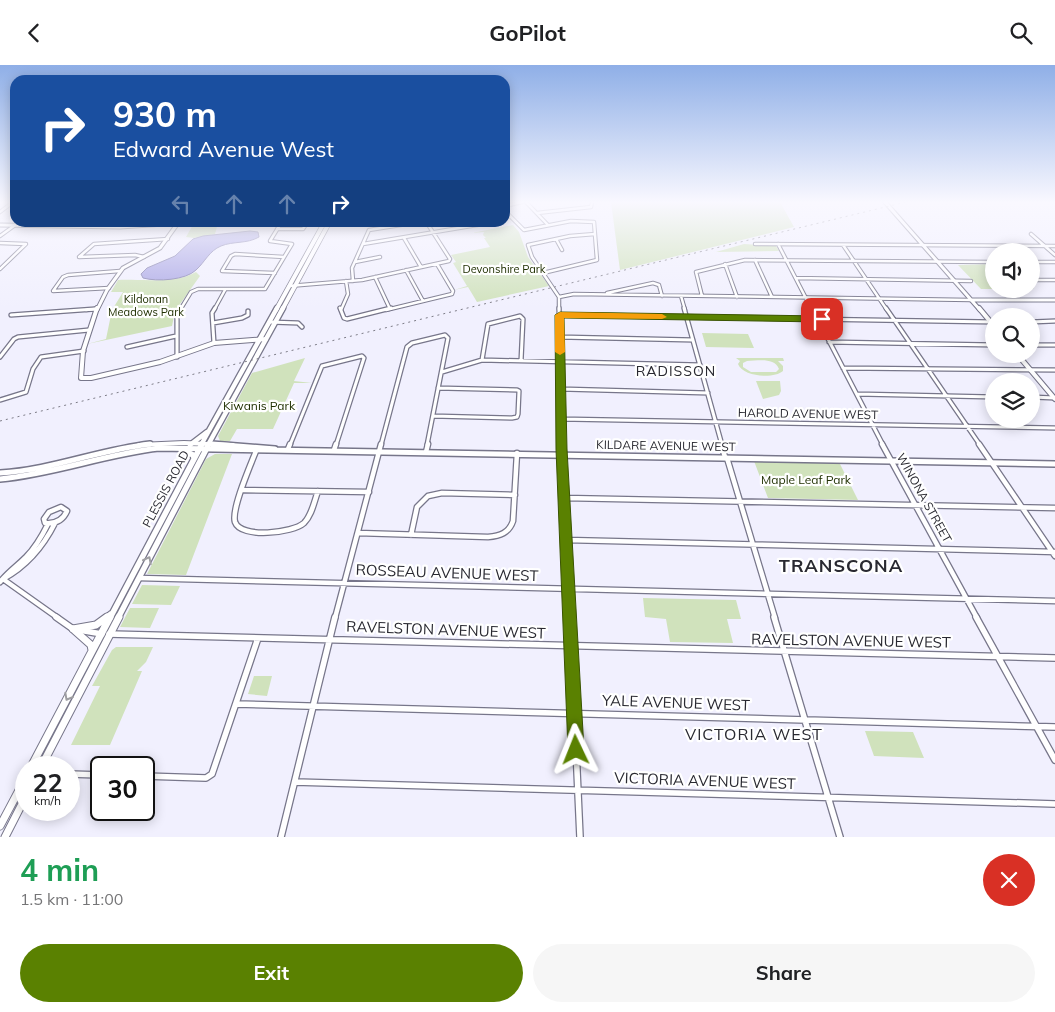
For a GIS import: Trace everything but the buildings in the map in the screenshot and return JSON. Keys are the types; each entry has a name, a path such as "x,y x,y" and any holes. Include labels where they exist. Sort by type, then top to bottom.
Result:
{"main road":[{"name":"PLESSIS ROAD","path":"292,286 316,238"},
{"name":"PLESSIS ROAD","path":"47,756 139,578 204,447 320,238"},
{"name":"PLESSIS ROAD","path":"37,756 194,458 204,447 211,428 263,339"},
{"path":"190,445 211,428"},
{"path":"181,449 193,455 194,458"},
{"path":"73,629 96,625 114,611"},
{"path":"73,629 92,645 90,654"},
{"path":"0,825 15,797"},
{"path":"5,837 15,817"}],"street":[{"path":"177,357 176,314 191,292 198,289 264,290 292,243 270,241 272,238"},
{"path":"353,281 352,268 365,238"},
{"path":"362,244 398,238"},
{"path":"405,238 422,267"},
{"path":"292,286 353,281 448,261 450,259 436,238"},
{"path":"564,238 528,245 532,257 559,297 562,454 580,837"},
{"path":"543,273 597,260 595,238"},
{"path":"917,238 985,315"},
{"path":"1036,238 1055,255"},
{"path":"144,257 135,255 79,257 94,244 168,239"},
{"path":"168,239 157,250 120,271 95,309 84,351 80,376 83,379 160,363 214,343 263,339"},
{"path":"556,239 562,250"},
{"path":"0,243 26,244 0,269"},
{"path":"755,244 1055,246"},
{"name":"WINONA STREET","path":"778,244 891,461 1055,760"},
{"path":"843,245 1055,556"},
{"path":"275,273 222,271 231,255 236,253 247,256 284,257"},
{"path":"355,262 380,257"},
{"path":"755,260 772,297"},
{"path":"702,297 696,272 739,261 985,262"},
{"path":"1040,262 1055,262"},
{"path":"346,281 348,294 340,308 345,319 453,293 437,264"},
{"path":"725,264 737,297"},
{"path":"109,288 53,291 63,277 68,275 120,271"},
{"path":"406,271 423,301"},
{"path":"375,277 390,309"},
{"path":"796,278 971,281"},
{"path":"1040,280 1055,280"},
{"path":"603,295 653,283 659,285 662,296"},
{"path":"214,343 213,309 226,290"},
{"path":"621,290 623,295"},
{"path":"559,297 574,294 1055,300"},
{"path":"681,296 715,422 840,837"},
{"path":"57,312 47,312 11,315 57,312 95,309"},
{"path":"213,323 242,318 248,315 248,311"},
{"path":"560,315 985,322"},
{"path":"482,361 488,324 518,316 523,317 521,361"},
{"path":"1040,321 1055,321"},
{"path":"272,322 298,323 302,327"},
{"path":"0,357 18,337 89,330"},
{"path":"281,837 344,583 409,344 441,335 448,336 426,452"},
{"path":"127,347 176,336"},
{"path":"560,337 693,340"},
{"path":"829,342 985,345"},
{"path":"1040,345 1055,345"},
{"path":"0,400 26,392 33,369 41,357 84,351"},
{"path":"288,449 322,366 362,356 364,358 334,450"},
{"path":"442,371 482,361 700,365"},
{"path":"1025,363 1055,398"},
{"path":"843,367 1055,370"},
{"path":"433,416 512,418 517,417 518,414 519,393 517,390 438,388"},
{"path":"561,389 708,393"},
{"path":"856,394 985,397"},
{"path":"1040,397 1055,398"},
{"name":"HAROLD AVENUE WEST","path":"561,419 1055,429"},
{"path":"0,473 42,469 134,446 190,445 204,447"},
{"path":"0,479 41,474 130,451 204,447"},
{"name":"KILDARE AVENUE WEST","path":"204,447 268,447 276,449"},
{"name":"KILDARE AVENUE WEST","path":"204,447 256,451 288,449 1055,464"},
{"path":"256,451 234,518 238,527 248,531 274,532 292,530 307,520 318,491"},
{"path":"358,533 498,536 507,531 512,525 517,453"},
{"path":"243,489 369,492"},
{"path":"411,535 417,507 428,496 442,493 515,495"},
{"path":"565,498 1055,508"},
{"path":"58,508 66,509 65,516 55,523 48,524 45,523 44,519 49,512 58,508"},
{"path":"2,581 32,558 49,537 55,523"},
{"path":"2,581 7,573 27,555 42,536 48,524"},
{"path":"567,540 1053,552"},
{"name":"ROSSEAU AVENUE WEST","path":"139,578 1055,601"},
{"name":"RAVELSTON AVENUE WEST","path":"2,581 73,629 101,634 1055,658"},
{"path":"155,776 206,778 214,770 258,638"},
{"name":"YALE AVENUE WEST","path":"236,704 1055,727"},
{"name":"VICTORIA AVENUE WEST","path":"295,783 1055,804"}],"green space":[{"name":"Devonshire Park","path":"484,238 521,238 528,257 549,286 477,302 468,287 454,290 467,286 453,263 456,262 451,255 490,247"},
{"path":"616,238 749,238 620,270"},
{"path":"744,244 776,246 779,251 716,252"},
{"path":"985,264 985,289 981,289 958,265"},
{"name":"Kildonan Meadows Park","path":"196,272 200,276 175,311 172,326 87,344 106,339 112,310 123,292 111,292 118,280 168,280 188,276"},
{"path":"702,333 748,334 754,348 706,347"},
{"name":"Kiwanis Park","path":"305,358 294,381 312,383 294,383 273,429 237,429 230,441 220,441 218,436 252,373"},
{"path":"736,358 783,358 784,361 778,361 783,366 783,371 779,374 766,376 752,374 741,368 738,364 740,361","holes":["747,361 770,361 777,365 779,369 776,372 751,372 743,367 743,363"]},
{"path":"756,381 780,381 781,391 779,395 763,399"},
{"path":"215,454 232,454 186,575 147,574 206,459"},
{"name":"Maple Leaf Park","path":"754,461 839,462 858,500 768,498"},
{"path":"142,585 180,586 171,605 132,604"},
{"path":"643,598 736,600 741,619 727,619 733,643 670,642 666,619 645,617"},
{"path":"130,608 159,608 150,628 120,627"},
{"path":"116,647 153,647 146,662 137,671 142,671 110,745 71,745 100,686 92,686 112,650"},
{"path":"254,676 272,676 267,696 248,694"},
{"path":"865,731 913,732 924,758 874,756"}],"shaded area":[{"path":"257,238 250,241 226,244 217,248 196,270 185,276 156,280 143,278 141,274 147,268 175,256 193,239"}],"railway":[{"path":"0,421 757,238"}],"slow traffic":[{"path":"560,352 560,315 662,317"}],"district":[{"name":"RADISSON","path":"676,371"},
{"name":"TRANSCONA","path":"841,566"},
{"name":"VICTORIA WEST","path":"754,734"}],"route":[{"path":"576,750 562,449 560,315 822,319"}]}
